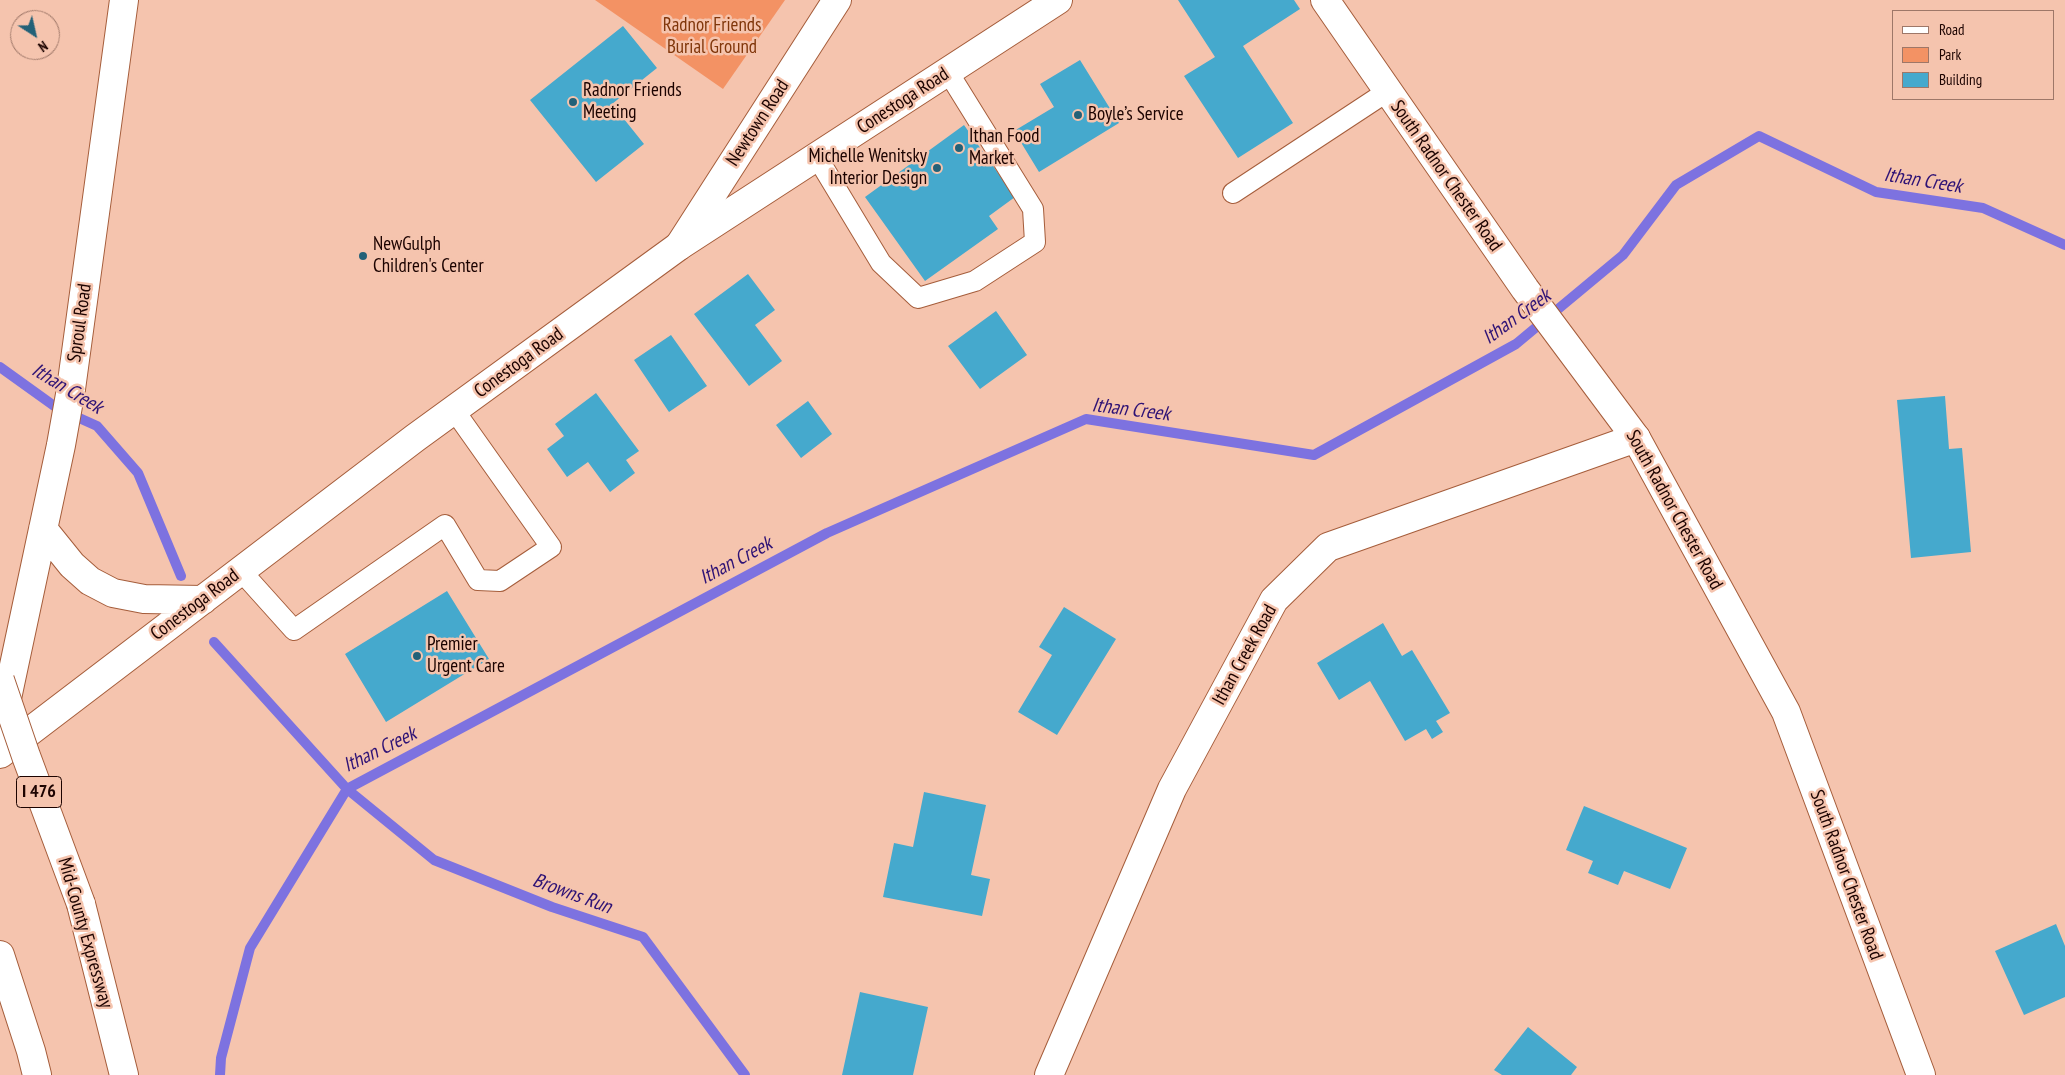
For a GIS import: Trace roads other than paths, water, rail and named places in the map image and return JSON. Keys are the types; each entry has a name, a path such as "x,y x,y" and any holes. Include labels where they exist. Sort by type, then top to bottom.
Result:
{"main road":[{"name":"Sproul Road","path":"0,731 61,445 71,389 124,0"},
{"name":"Newtown Road","path":"679,246 837,0"},
{"name":"Conestoga Road","path":"0,754 454,410 679,246 1058,0"},
{"name":"South Radnor Chester Road","path":"1325,0 1525,289 1636,438 1786,712 1921,1075"},
{"name":"Ithan Creek Road","path":"1049,1075 1172,789 1274,600 1328,547 1636,438"},
{"path":"43,529 78,570 90,581 113,593 144,599 203,600"},
{"name":"Mid-County Expressway","path":"0,680 81,904 124,1075"},
{"path":"0,956 34,1063"}],"lane":[{"path":"817,156 881,263 918,298 975,281 990,272 1035,242 1033,209 948,72"},
{"path":"1233,193 1388,91"},
{"path":"241,571 294,630 445,526 478,580 500,581 551,547 454,410"}],"waterway":[{"name":"Ithan Creek","path":"347,789 827,533 1086,419 1314,455 1516,344 1623,255 1676,185 1759,136 1876,192 1983,208 2065,245"},
{"name":"Ithan Creek","path":"0,367 57,408 97,426 138,473 181,576"},
{"name":"Browns Run","path":"214,642 347,789 434,860 552,907 643,937 745,1075"},
{"path":"220,1075 221,1058 250,948 347,789"}],"place":[{"name":"Radnor Friends Meeting","path":"573,102"},
{"name":"Boyle’s Service","path":"1078,115"},
{"name":"Ithan Food Market","path":"959,148"},
{"name":"Michelle Wenitsky Interior Design","path":"937,168"},
{"name":"NewGulph Children's Center","path":"363,256"},
{"name":"Premier Urgent Care","path":"417,656"}],"park label":[{"name":"Radnor Friends Burial Ground","path":"712,37"}]}
